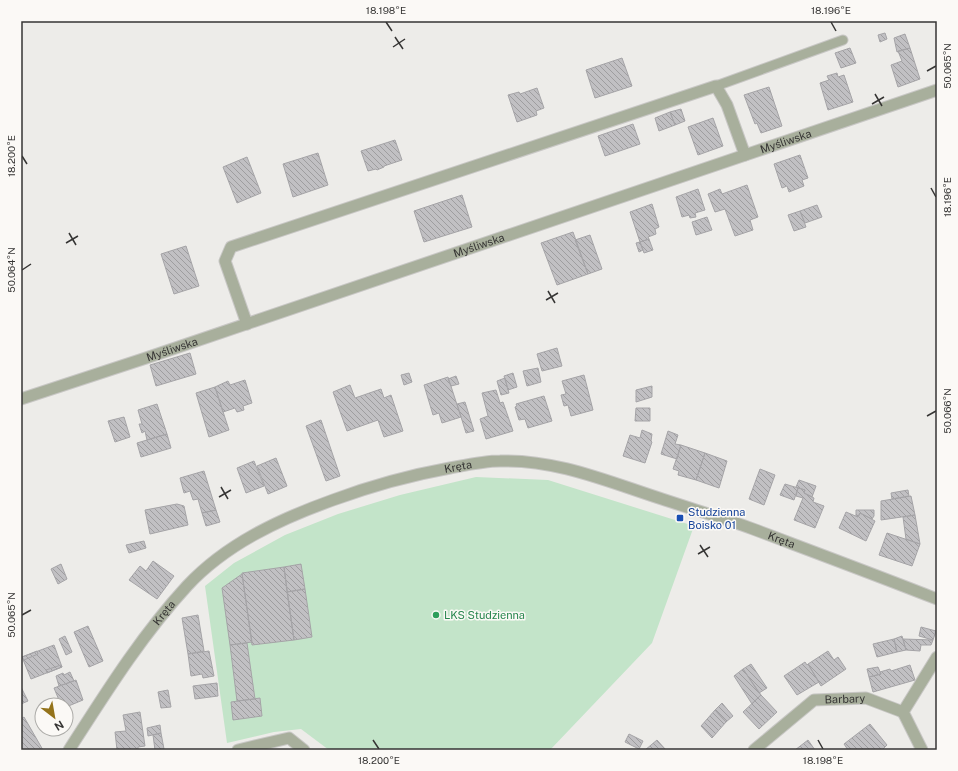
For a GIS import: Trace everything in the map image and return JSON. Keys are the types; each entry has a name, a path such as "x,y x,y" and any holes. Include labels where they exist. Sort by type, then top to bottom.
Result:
{"street":[{"path":"247,324 225,261 231,247 716,86 727,105 745,155"},
{"name":"Myśliwska","path":"21,399 937,90"},
{"name":"Kręta","path":"69,750 121,669 188,585 213,562 242,542 271,526 308,509 394,480 464,465 500,460 530,462 564,467 750,528 937,599"},
{"path":"922,750 903,712 937,657"},
{"name":"Barbary","path":"754,750 814,700 866,698 903,712"},
{"path":"238,750 289,738 304,750"}],"lane":[{"path":"716,86 843,40"}],"green space":[{"name":"LKS Studzienna","path":"476,477 548,480 694,526 652,643 550,750 329,750 301,729 274,732 227,743 205,586 234,563 285,535 338,514 400,495"}],"building":[{"path":"885,33 887,39 880,42 878,35"},
{"path":"905,34 910,48 897,52 894,38"},
{"path":"850,48 856,63 841,68 835,53"},
{"path":"910,48 920,79 898,87 891,65 902,61 898,51"},
{"path":"622,58 632,86 595,98 586,70"},
{"path":"837,73 838,77 844,75 853,102 828,110 820,83 829,80 827,76"},
{"path":"769,87 782,126 761,133 757,123 755,124 744,95"},
{"path":"537,88 544,108 536,111 537,115 517,122 508,95 519,92 520,94"},
{"path":"681,109 685,121 675,125 670,112"},
{"path":"670,112 675,125 659,131 655,118"},
{"path":"713,118 723,146 698,155 688,127"},
{"path":"633,124 640,144 605,156 598,136"},
{"path":"395,140 402,160 377,170 368,171 361,151"},
{"path":"318,153 328,185 293,197 283,164"},
{"path":"800,155 808,178 802,180 804,186 789,192 787,186 782,188 774,164"},
{"path":"247,157 261,193 237,203 223,167"},
{"path":"747,185 758,217 750,220 753,230 735,236 725,209 715,212 708,194 720,189 722,194"},
{"path":"698,189 705,210 695,213 696,217 690,218 689,215 682,217 676,197"},
{"path":"462,195 472,227 424,242 414,211"},
{"path":"652,204 659,227 655,229 656,234 648,237 649,239 640,242 630,212"},
{"path":"817,205 822,217 805,223 800,211"},
{"path":"800,211 806,227 794,231 788,215"},
{"path":"707,217 712,230 696,235 692,222"},
{"path":"573,232 588,274 557,285 541,243"},
{"path":"590,235 602,269 588,274 575,240"},
{"path":"649,239 653,250 644,253 640,242"},
{"path":"640,242 643,250 639,252 636,243"},
{"path":"186,246 199,286 174,294 161,254"},
{"path":"557,348 562,366 542,371 537,354"},
{"path":"190,353 196,374 156,386 150,365"},
{"path":"538,368 541,382 527,386 523,371"},
{"path":"409,373 412,382 404,385 401,375"},
{"path":"513,373 517,387 508,390 504,376"},
{"path":"584,375 593,410 571,416 568,405 564,406 561,395 566,394 562,381"},
{"path":"456,376 459,384 451,386 448,379"},
{"path":"448,377 461,417 442,423 439,413 433,415 424,385"},
{"path":"505,378 509,393 501,395 497,381"},
{"path":"245,380 252,403 243,406 244,410 237,412 235,408 223,412 215,387 228,381 230,385"},
{"path":"350,385 355,398 381,389 384,398 391,395 403,431 384,437 378,420 347,431 333,392"},
{"path":"652,386 652,397 636,402 636,390"},
{"path":"215,387 229,430 209,437 196,393"},
{"path":"496,390 500,403 503,402 513,431 486,439 480,419 488,416 482,393"},
{"path":"544,396 552,421 528,428 525,419 519,420 515,407 517,406 516,404"},
{"path":"465,402 474,431 466,433 457,404"},
{"path":"157,404 167,434 147,440 145,431 142,433 139,424 142,424 138,410"},
{"path":"636,408 650,408 650,421 635,421"},
{"path":"124,417 130,437 115,442 108,421"},
{"path":"321,420 340,476 326,481 306,426"},
{"path":"642,430 652,434 652,442 645,463 623,456 630,435 640,438"},
{"path":"668,431 678,435 675,444 681,445 677,459 661,454"},
{"path":"167,434 171,448 141,457 137,443"},
{"path":"681,445 705,453 696,480 678,475 679,471 673,469"},
{"path":"705,453 727,461 719,488 696,480"},
{"path":"276,458 287,486 268,494 257,466"},
{"path":"254,461 264,486 246,493 237,468"},
{"path":"760,469 775,475 764,505 749,499"},
{"path":"204,471 216,510 202,513 198,499 193,500 190,491 184,493 180,478"},
{"path":"799,480 816,486 812,497 804,493 805,490 796,487"},
{"path":"785,484 798,488 794,500 780,495"},
{"path":"798,488 805,490 804,493 814,498 813,502 824,506 815,528 794,520 803,498 796,496"},
{"path":"908,490 909,496 892,499 891,493"},
{"path":"911,496 915,515 881,520 881,501"},
{"path":"177,504 184,506 188,525 150,534 145,510"},
{"path":"216,510 220,522 206,526 202,513"},
{"path":"856,510 874,510 874,516 872,519 860,513 858,517 856,516"},
{"path":"846,512 858,517 860,513 875,521 866,541 839,528"},
{"path":"915,515 920,544 906,539 903,517"},
{"path":"887,533 920,544 912,566 879,555"},
{"path":"144,541 146,548 129,553 126,545"},
{"path":"153,561 174,576 157,599 129,580 140,566 146,571"},
{"path":"61,564 67,579 58,584 51,569"},
{"path":"301,564 305,589 287,592 284,567"},
{"path":"284,567 294,640 252,645 242,573"},
{"path":"242,574 252,642 230,645 222,588"},
{"path":"305,589 312,637 294,640 287,592"},
{"path":"198,615 204,651 188,654 182,618"},
{"path":"88,626 103,661 89,667 74,632"},
{"path":"921,627 936,631 933,640 919,636"},
{"path":"65,636 72,652 66,655 59,639"},
{"path":"902,636 906,650 897,652 894,639"},
{"path":"894,639 897,652 877,657 873,644"},
{"path":"903,639 933,640 931,645 921,645 920,651 906,650"},
{"path":"247,643 255,699 237,701 230,645"},
{"path":"54,645 62,667 31,679 22,657"},
{"path":"37,651 38,654 24,660 22,657"},
{"path":"209,651 214,676 203,678 202,674 191,676 188,654"},
{"path":"828,651 834,660 838,657 846,669 821,686 808,664"},
{"path":"805,662 807,665 808,664 819,682 797,695 784,676"},
{"path":"751,664 767,688 759,693 743,669"},
{"path":"61,665 62,667 47,673 46,670"},
{"path":"910,665 915,680 873,692 869,677 881,674 880,672 890,669 891,671"},
{"path":"878,667 881,674 869,677 867,669"},
{"path":"743,669 761,695 752,704 734,676"},
{"path":"70,672 74,681 59,686 56,676 63,673 64,675"},
{"path":"76,680 83,700 74,704 74,697 58,697 54,688"},
{"path":"217,683 218,696 195,699 193,686"},
{"path":"21,687 28,701 21,704"},
{"path":"168,690 171,707 161,708 158,692"},
{"path":"761,695 777,712 759,729 743,712"},
{"path":"260,698 262,716 233,720 231,702"},
{"path":"722,703 733,716 726,722 715,710"},
{"path":"715,710 726,722 712,738 701,726"},
{"path":"140,712 145,746 138,747 138,750 117,750 115,732 126,731 123,715"},
{"path":"24,717 34,737 36,737 43,750 21,750 21,719"},
{"path":"870,724 887,745 882,750 848,750 844,744"},
{"path":"160,725 161,733 148,736 147,728"},
{"path":"161,733 164,749 155,750 153,735"},
{"path":"629,734 643,741 639,749 625,742"},
{"path":"657,740 666,750 645,750"},
{"path":"808,740 815,750 795,750"}],"place":[{"name":"Studzienna Boisko 01","path":"680,518"},
{"name":"LKS Studzienna","path":"436,615"}]}
